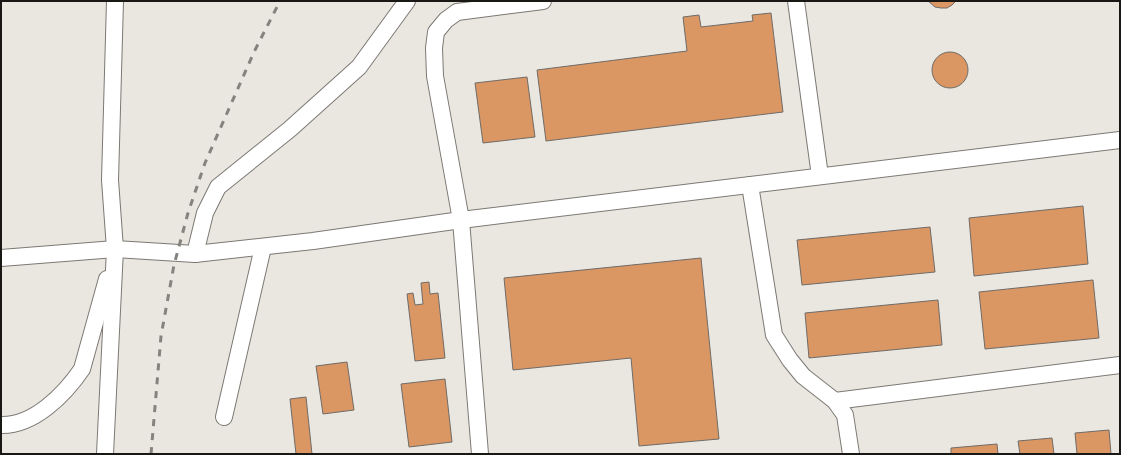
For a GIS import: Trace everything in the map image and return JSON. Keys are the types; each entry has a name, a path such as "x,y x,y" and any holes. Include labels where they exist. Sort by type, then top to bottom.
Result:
{"street":[{"path":"105,454 115,249 110,180 115,1"},
{"path":"195,254 205,213 218,187 290,129 359,67 407,1"},
{"path":"480,454 461,220 435,76 434,48 436,32 446,20 457,12 542,1"},
{"path":"796,1 820,176"},
{"path":"1,258 115,249 195,254 263,247 461,220 1120,140"},
{"path":"750,185 774,335 790,360 803,376 835,401 845,415 851,454"},
{"path":"224,417 263,247"},
{"path":"1,425 8,426 26,420 46,408 64,391 82,369 115,249"},
{"path":"835,401 1120,365"}],"building":[{"path":"928,1 956,1 947,8 941,8 935,7"},
{"path":"771,13 783,112 546,141 537,70 687,51 683,17 699,15 701,27 753,21 752,15"},
{"path":"954,52 963,57 967,63 967,77 963,83 954,88 946,88 937,83 933,77 932,66 937,57 943,53"},
{"path":"527,77 535,137 483,143 475,83"},
{"path":"1083,206 1088,264 974,276 969,218"},
{"path":"930,227 935,272 802,285 797,240"},
{"path":"701,258 719,439 639,446 631,358 513,370 504,278"},
{"path":"1093,280 1099,338 985,349 979,292"},
{"path":"429,282 430,294 438,293 445,358 415,361 407,294 413,293 415,305 423,304 421,283"},
{"path":"938,300 942,345 809,358 805,313"},
{"path":"347,362 354,410 323,414 316,366"},
{"path":"445,379 452,442 409,447 401,384"},
{"path":"306,397 312,454 296,454 290,399"},
{"path":"1109,430 1111,454 1077,454 1075,433"},
{"path":"1052,438 1054,454 1020,454 1018,441"},
{"path":"997,444 998,454 951,454 951,448"}],"railway":[{"path":"151,454 161,336 174,265 188,213 205,163 254,52 280,1"}]}
